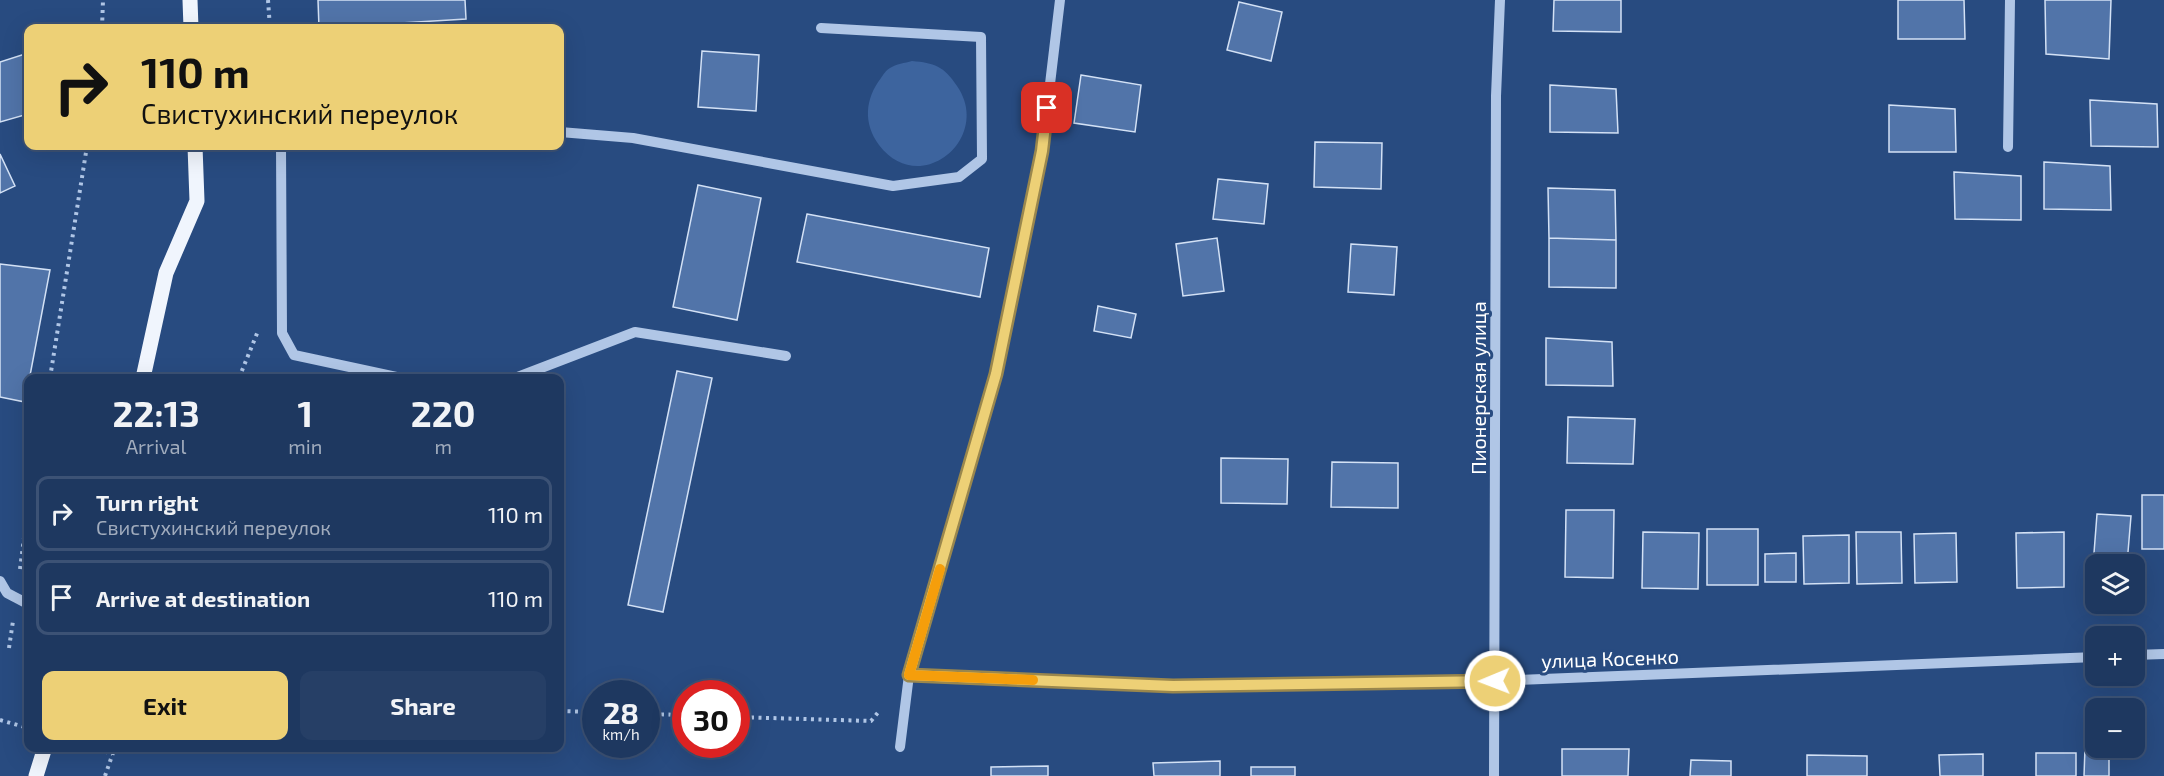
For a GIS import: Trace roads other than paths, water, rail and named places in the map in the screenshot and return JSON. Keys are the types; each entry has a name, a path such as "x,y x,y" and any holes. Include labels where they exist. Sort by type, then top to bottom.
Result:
{"main road":[{"path":"190,0 191,24"},
{"path":"144,374 166,273 197,201 195,150"},
{"path":"36,776 43,752"}],"street":[{"path":"900,747 909,675 996,374 1042,151 1060,0"},
{"name":"Пионерская улица","path":"1494,776 1496,96 1500,0"},
{"path":"2008,147 2010,0"},
{"path":"564,132 633,138 893,186 959,177 982,159 981,37 821,28"},
{"path":"281,150 282,333 294,356 381,374"},
{"path":"525,374 635,332 786,356"},
{"path":"0,581 8,593 24,602"},
{"path":"2145,655 2164,654"},
{"name":"улица Косенко","path":"909,675 1173,686 1495,681 2085,657"}]}
